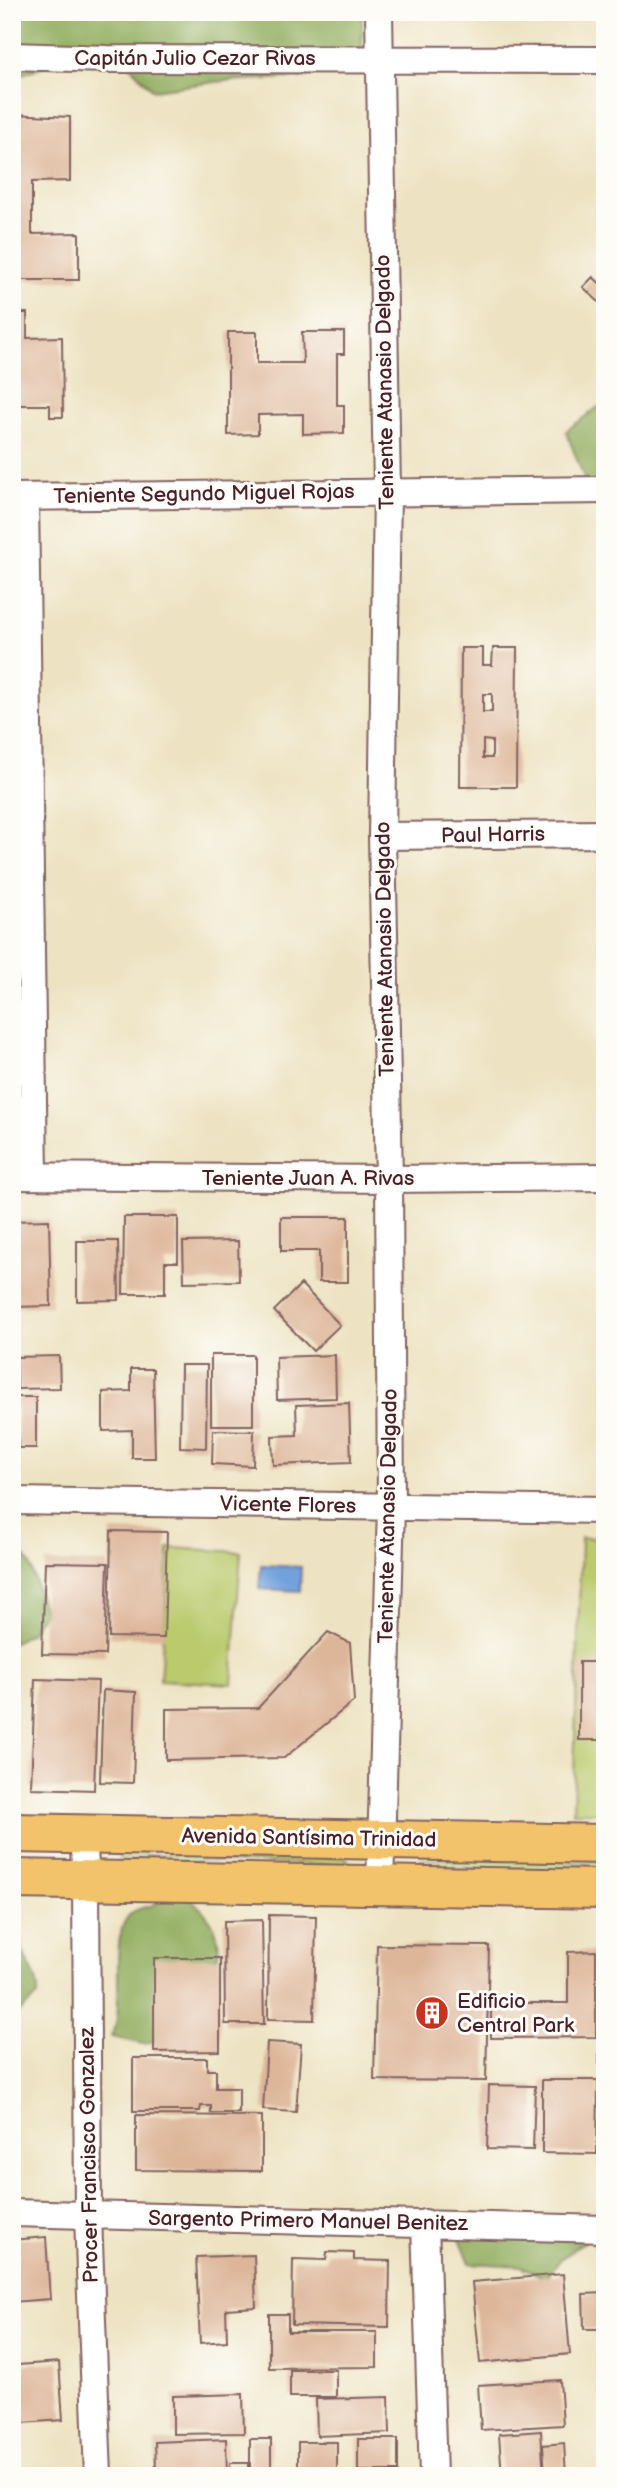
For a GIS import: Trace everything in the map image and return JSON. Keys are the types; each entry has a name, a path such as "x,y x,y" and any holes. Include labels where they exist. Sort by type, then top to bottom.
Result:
{"main road":[{"name":"Avenida Santísima Trinidad","path":"12,1833 605,1844"},
{"path":"12,1878 605,1889"}],"street":[{"name":"Teniente Atanasio Delgado","path":"379,12 387,491 382,836 389,1179 391,1507 379,1839 380,1885"},
{"name":"Capitán Julio Cezar Rivas","path":"12,56 106,59 605,60"},
{"name":"Teniente Segundo Miguel Rojas","path":"19,497 605,489"},
{"path":"19,497 23,1176"},
{"name":"Paul Harris","path":"382,836 605,834"},
{"name":"Teniente Juan A. Rivas","path":"23,1176 389,1179 605,1177"},
{"name":"Vicente Flores","path":"12,1501 605,1510"},
{"name":"Procer Francisco Gonzalez","path":"83,1834 86,1880 88,2217 98,2476"},
{"name":"Sargento Primero Manuel Benitez","path":"12,2213 605,2229"},
{"path":"425,2223 433,2476"}],"green space":[{"path":"12,12 362,12 362,50 306,77 224,81 153,90 107,42 12,78"},
{"path":"605,402 605,480 586,483 566,431"},
{"path":"12,1538 30,1564 44,1612 30,1633 12,1643"},
{"path":"581,1538 605,1538 605,1812 573,1812"},
{"path":"169,1548 241,1552 232,1684 160,1680"},
{"path":"118,1853 348,1860 345,1865 119,1860"},
{"path":"420,1859 605,1862 605,1871 421,1867"},
{"path":"183,1895 200,1908 213,1924 218,1943 215,1964 157,2040 144,2044 112,2037 118,2007 118,1951 125,1921 137,1910"},
{"path":"12,1922 21,1930 22,1948 38,1987 38,1996 14,2017"},
{"path":"477,2225 605,2227 605,2261 590,2237 562,2258 545,2278 521,2266 470,2263 460,2238"}],"water":[{"path":"261,1565 301,1567 300,1591 259,1589"}],"building":[{"path":"12,114 70,117 70,181 32,182 32,234 79,233 79,280 12,280"},
{"path":"593,277 605,288 605,299 601,304 583,287"},
{"path":"12,313 27,313 27,338 62,337 63,417 50,417 50,405 12,405"},
{"path":"228,332 257,332 257,363 303,363 302,332 344,332 344,354 337,354 337,405 344,405 344,433 303,434 303,414 258,415 258,434 228,435"},
{"path":"461,648 483,648 483,665 492,665 493,648 517,648 516,787 460,787","holes":["483,694 492,694 492,712 483,712","483,740 492,741 492,758 483,758"]},
{"path":"124,1217 178,1217 178,1262 165,1262 165,1294 123,1294"},
{"path":"281,1217 348,1217 348,1282 319,1282 319,1251 281,1251"},
{"path":"49,1220 51,1306 12,1307 12,1221"},
{"path":"77,1241 118,1241 119,1300 77,1301"},
{"path":"238,1241 239,1281 184,1282 183,1242"},
{"path":"301,1284 340,1325 313,1351 274,1311"},
{"path":"211,1355 253,1355 253,1425 211,1425"},
{"path":"335,1355 336,1398 277,1400 276,1357"},
{"path":"59,1356 60,1388 17,1389 16,1357"},
{"path":"181,1365 207,1365 206,1448 180,1447"},
{"path":"131,1369 153,1369 155,1458 132,1458 132,1430 103,1431 103,1392 131,1391"},
{"path":"17,1397 36,1397 36,1448 18,1448"},
{"path":"349,1403 351,1462 273,1465 272,1436 297,1435 296,1405"},
{"path":"213,1430 254,1431 253,1466 212,1464"},
{"path":"111,1531 167,1532 164,1638 109,1637"},
{"path":"45,1562 108,1563 105,1655 42,1654"},
{"path":"328,1632 350,1643 354,1701 284,1758 166,1760 166,1709 258,1708"},
{"path":"579,1662 605,1662 605,1740 579,1740"},
{"path":"35,1679 98,1681 94,1790 31,1788"},
{"path":"103,1690 136,1692 133,1783 100,1782"},
{"path":"269,1915 316,1916 314,2020 268,2019"},
{"path":"262,1920 264,2024 225,2024 224,1921"},
{"name":"Edificio Central Park","path":"377,1945 489,1946 486,2081 374,2080"},
{"path":"596,1951 596,2037 491,2038 491,2003 568,2003 568,1952"},
{"path":"154,1958 220,1958 220,2051 154,2052"},
{"path":"599,2036 605,2037 605,2063 599,2063"},
{"path":"267,2042 301,2044 296,2112 263,2110"},
{"path":"133,2058 207,2058 207,2070 216,2070 216,2088 239,2088 239,2113 211,2113 211,2106 201,2106 200,2111 133,2111"},
{"path":"602,2077 605,2077 605,2123 601,2123"},
{"path":"542,2080 598,2080 597,2154 542,2153"},
{"path":"489,2085 535,2086 533,2150 487,2149"},
{"path":"136,2115 262,2116 262,2171 136,2170"},
{"path":"599,2138 605,2138 605,2166 599,2166"},
{"path":"46,2237 50,2299 12,2302 12,2240"},
{"path":"327,2252 354,2253 354,2260 390,2261 389,2327 292,2325 293,2259 326,2260"},
{"path":"254,2255 256,2307 226,2309 227,2341 200,2343 196,2257"},
{"path":"563,2274 570,2354 480,2363 472,2282"},
{"path":"605,2293 605,2329 584,2329 583,2294"},
{"path":"269,2314 288,2314 288,2332 377,2332 377,2367 269,2368"},
{"path":"59,2362 63,2420 22,2423 18,2365"},
{"path":"290,2370 336,2370 336,2397 290,2397"},
{"path":"560,2380 563,2425 481,2430 478,2385"},
{"path":"12,2382 17,2382 20,2419 12,2420"},
{"path":"243,2394 244,2433 173,2434 173,2396"},
{"path":"389,2397 390,2433 317,2436 316,2399"},
{"path":"541,2431 544,2476 502,2476 499,2434"},
{"path":"226,2439 227,2476 139,2476 138,2471 156,2470 155,2442"},
{"path":"250,2439 271,2439 271,2476 250,2476"},
{"path":"358,2439 398,2439 398,2471 358,2471"},
{"path":"298,2442 337,2442 337,2476 298,2476"},
{"path":"564,2443 566,2476 545,2476 543,2445"},
{"path":"230,2463 248,2463 248,2476 230,2476"},
{"path":"358,2473 397,2473 397,2476 358,2476"}],"place":[{"name":"Edificio Central Park","path":"432,2013"}]}
